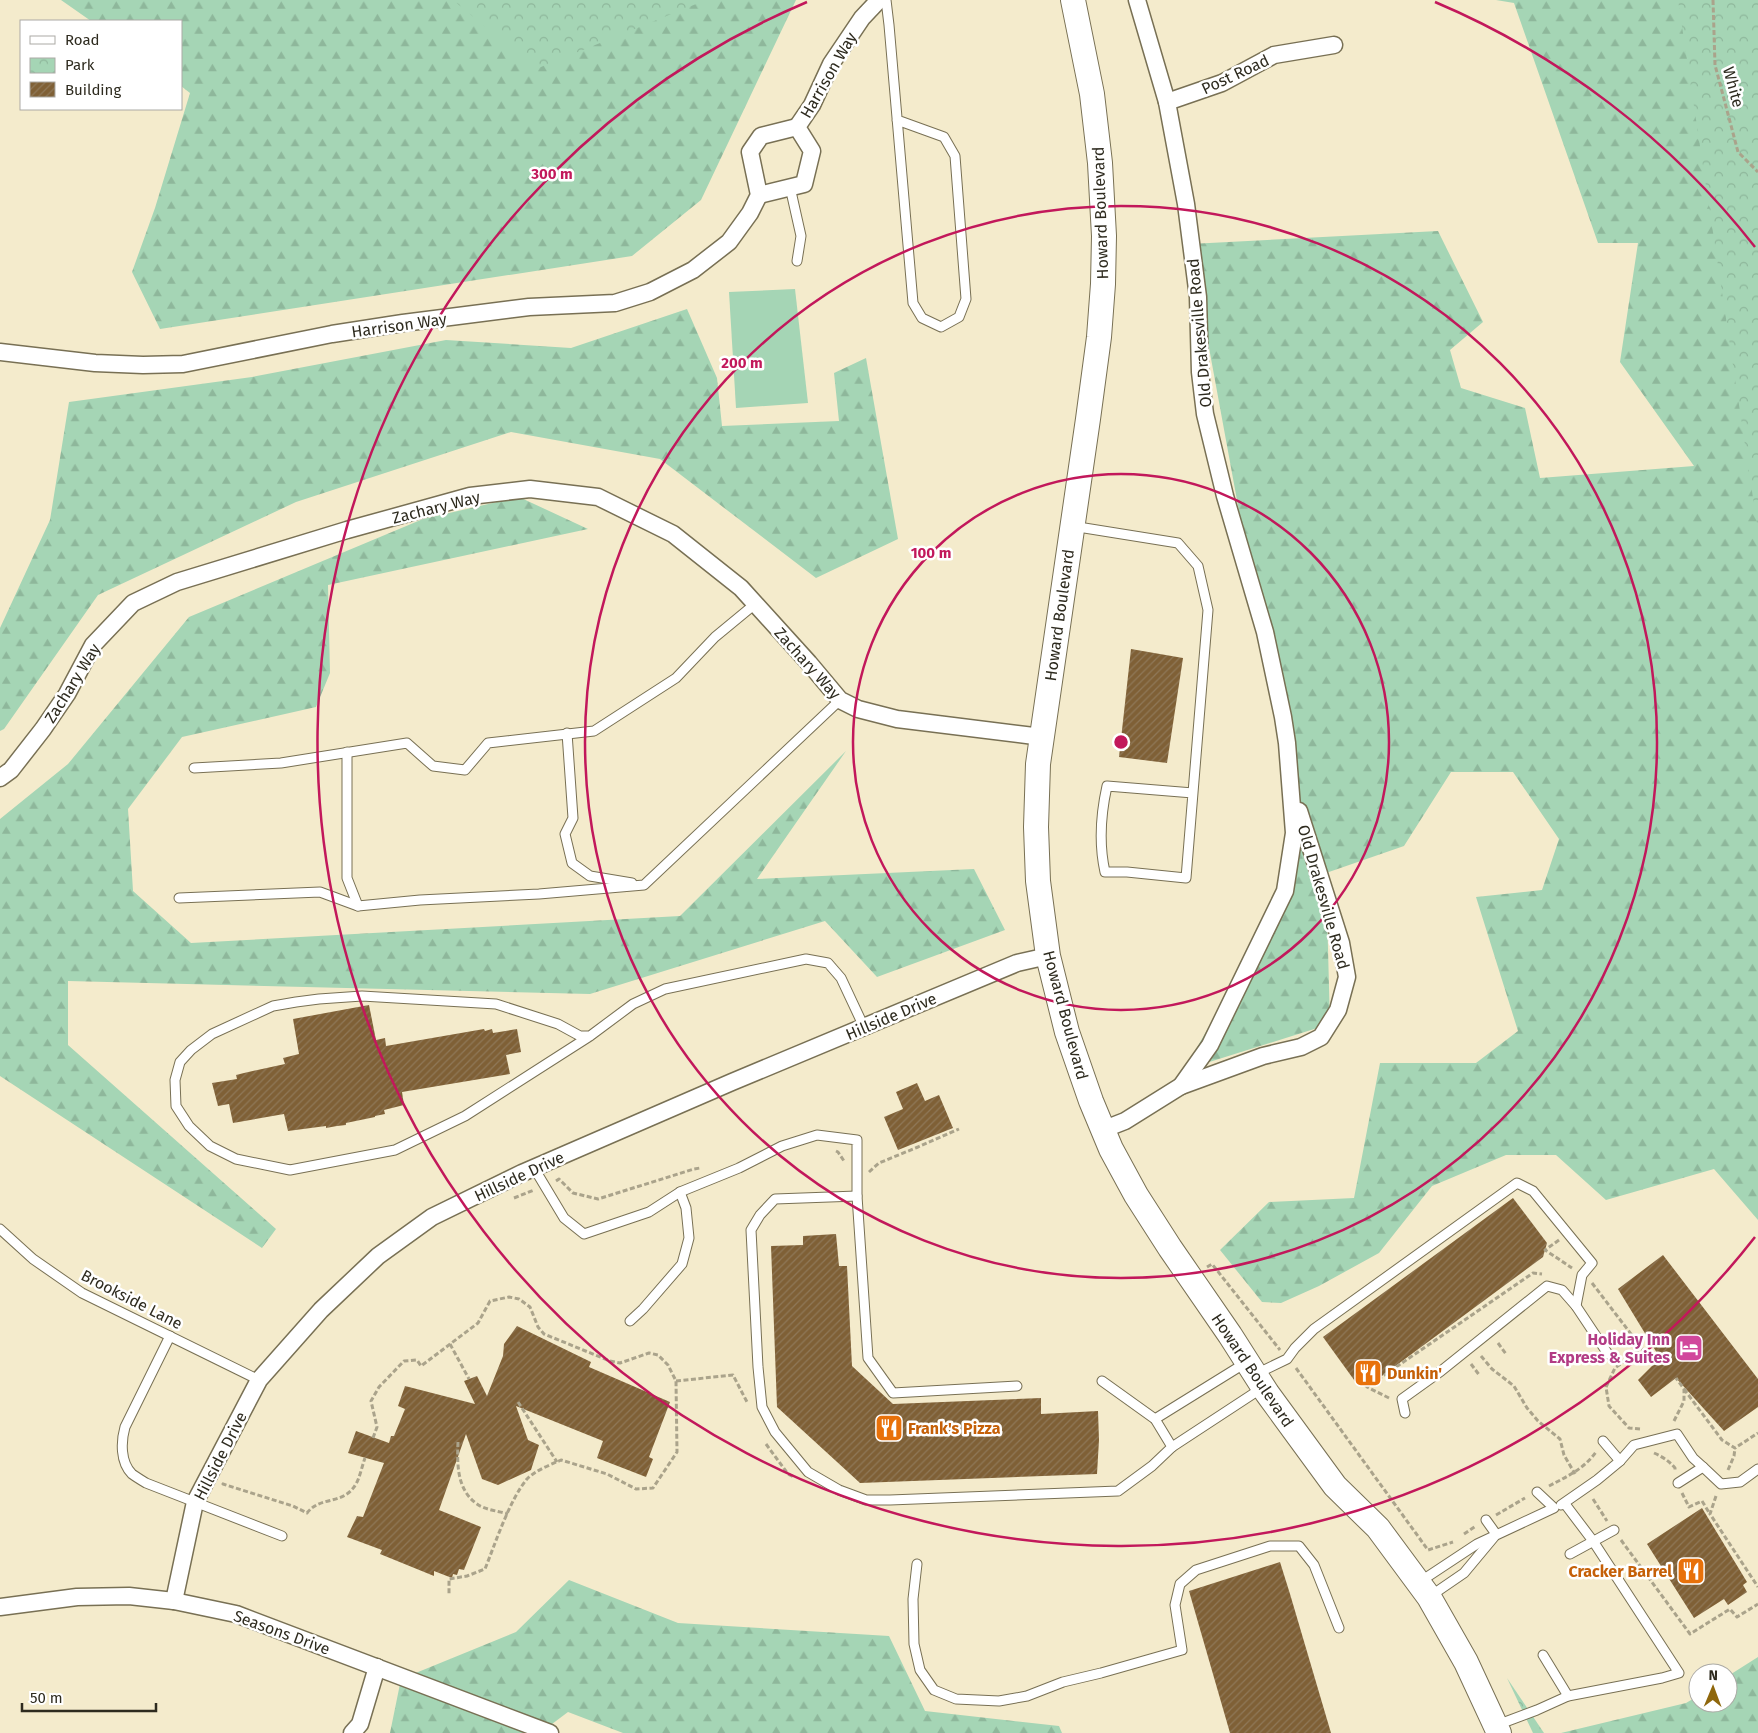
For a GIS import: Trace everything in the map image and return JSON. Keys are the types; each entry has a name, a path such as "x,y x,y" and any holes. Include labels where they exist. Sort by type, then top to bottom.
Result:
{"main road":[{"name":"Howard Boulevard","path":"1073,0 1092,94 1100,163 1104,236 1099,337 1038,764 1036,836 1038,881 1048,956 1067,1032 1091,1101 1102,1130 1136,1195 1255,1374 1335,1486 1378,1528 1423,1590 1466,1662 1497,1729"}],"street":[{"name":"Harrison Way","path":"0,352 95,363 184,364 332,334 403,323 529,307 615,303 650,292 693,270 729,242 750,214 759,195 750,152 761,136 797,127 812,105 831,64 862,18 879,0"},
{"name":"Old Drakesville Road","path":"1137,0 1167,102 1186,204 1198,298 1200,372 1205,414 1225,496 1265,632 1285,726 1294,832 1285,891 1210,1045 1181,1086"},
{"name":"Post Road","path":"1167,102 1222,83 1274,55 1334,45"},
{"name":"Harrison Way","path":"759,195 804,184 812,151 797,127"},
{"name":"Zachary Way","path":"0,778 11,770 43,729 67,694 93,645 133,603 177,582 220,567 280,552 347,530 470,496 530,489 598,497 673,534 741,588 840,700 858,709 897,719 1042,737"},
{"name":"Old Drakesville Road","path":"1102,1130 1125,1121 1181,1086 1264,1056 1301,1047 1321,1037 1338,1010 1347,977 1341,943 1291,783"},
{"name":"Hillside Drive","path":"174,1602 195,1502 259,1380 321,1310 378,1256 432,1217 534,1168 1017,963 1048,956"},
{"name":"Seasons Drive","path":"0,1607 77,1597 129,1596 174,1602 236,1614 550,1733"},
{"path":"352,1733 360,1724 377,1667"}],"lane":[{"path":"886,0 913,303 922,318 941,327 959,316 966,299 955,156 944,137 897,120"},
{"path":"790,187 801,236 797,261"},
{"path":"1072,526 1178,543 1198,566 1208,610 1193,793 1186,878 1127,872 1106,872 1102,855 1104,803 1107,786 1193,793"},
{"path":"194,768 281,763 407,743 433,766 465,770 488,743 594,731 676,678 716,637 755,604"},
{"path":"179,898 320,892 358,906 644,885 840,700"},
{"path":"568,733 573,818 565,834 572,863 590,876 644,885"},
{"path":"346,752 347,878 358,906"},
{"path":"590,1036 580,1036 558,1024 496,1004 362,996 296,1002 273,1006 212,1034 191,1050 180,1062 175,1080 176,1106 189,1126 210,1146 236,1159 290,1170 395,1150 466,1116 590,1036 633,1004 665,989 806,959 828,963 841,978 864,1027"},
{"path":"534,1168 564,1218 584,1234 649,1212 680,1192 739,1168 782,1146 817,1135 857,1140 857,1196 868,1358 893,1393 1017,1386"},
{"path":"1155,1419 1287,1359 1314,1329 1517,1183 1533,1191 1592,1263 1582,1274 1576,1306"},
{"path":"630,1321 643,1309 682,1264 689,1238 686,1208 680,1192"},
{"path":"857,1196 775,1199 760,1215 751,1230 757,1362 762,1407 775,1432 808,1472 839,1490 866,1500 1118,1491 1152,1466 1172,1446 1255,1374"},
{"name":"Brookside Lane","path":"0,1229 33,1258 82,1293 259,1380"},
{"path":"1405,1413 1402,1399 1473,1346 1547,1286 1562,1290 1576,1306 1608,1354"},
{"path":"170,1336 125,1427 121,1442 123,1456 131,1473 146,1482 282,1536"},
{"path":"1102,1381 1155,1419 1172,1446"},
{"path":"1423,1590 1477,1544 1565,1504 1620,1461 1634,1445 1677,1434 1693,1458 1721,1484 1740,1482 1758,1470"},
{"path":"1601,1445 1620,1461"},
{"path":"1678,1483 1703,1467"},
{"path":"1537,1492 1554,1508"},
{"path":"1497,1729 1568,1696 1679,1673 1593,1541 1565,1504"},
{"path":"1486,1520 1496,1534"},
{"path":"1570,1554 1614,1530"},
{"path":"1423,1590 1464,1573 1496,1534"},
{"path":"918,1564 913,1607 914,1644 920,1670 934,1690 956,1699 999,1701 1018,1698 1063,1682 1182,1650 1175,1605 1180,1584 1196,1570 1270,1546 1298,1546 1314,1565 1339,1628"},
{"path":"1542,1655 1568,1696"}],"path":[{"name":"White","path":"1713,0 1715,64 1717,73 1738,152 1758,172"},
{"path":"507,1200 544,1186"},
{"path":"1567,1234 1545,1250 1582,1274"},
{"path":"1191,1280 1212,1264 1287,1359 1300,1372 1428,1550 1452,1543 1486,1520 1574,1473 1592,1459 1601,1445"},
{"path":"373,1438 377,1427 371,1401 379,1387 404,1361 417,1360 421,1366 478,1323 490,1301 509,1297 519,1298 525,1302 530,1307 538,1327 550,1337 620,1362 649,1354 658,1356 668,1365 676,1381 677,1452 653,1488 636,1489 607,1474 561,1460 537,1471 527,1480 508,1514 485,1569 449,1580 449,1594"},
{"path":"1498,1343 1506,1354"},
{"path":"450,1344 469,1379"},
{"path":"1473,1346 1492,1369 1514,1386 1527,1408 1538,1421 1560,1439 1564,1455 1574,1473 1587,1486 1593,1500 1690,1634 1730,1609 1737,1618 1758,1604"},
{"path":"1646,1429 1629,1428 1609,1406 1606,1387 1615,1368 1636,1354 1644,1351 1660,1358"},
{"path":"1471,1364 1480,1376"},
{"path":"676,1381 733,1376"},
{"path":"1676,1378 1722,1440 1735,1448"},
{"path":"1668,1424 1675,1421 1684,1401 1684,1389"},
{"path":"518,1402 557,1462"},
{"path":"1710,1514 1734,1456 1735,1448 1758,1433"},
{"path":"458,1442 458,1475 463,1488 478,1505 508,1514"},
{"path":"1649,1451 1664,1457 1675,1468 1674,1476 1689,1507 1702,1501 1758,1587"},
{"path":"228,1476 223,1484 293,1506 307,1513 313,1505 347,1495 356,1484 365,1458"},
{"path":"1593,1500 1599,1495"}],"green space":[{"path":"61,0 796,0 701,200 632,256 160,329 132,272 155,208 190,93 182,87 182,20 90,20"},
{"path":"453,0 706,0 536,69"},
{"path":"1496,0 1758,0 1758,1220 1714,1169 1606,1200 1556,1155 1506,1155 1432,1186 1379,1253 1319,1286 1281,1303 1262,1302 1220,1250 1269,1202 1354,1198 1380,1063 1476,1063 1518,1031 1476,897 1542,890 1559,839 1513,772 1451,772 1404,846 1326,873 1330,1024 1184,1070 1281,902 1294,811 1190,244 1438,231 1483,322 1450,350 1461,388 1525,408 1540,478 1694,466 1620,362 1638,243 1598,243 1514,3"},
{"path":"1678,0 1758,0 1758,531"},
{"path":"795,289 808,403 736,408 729,292"},
{"path":"687,309 717,378 722,426 839,421 834,373 866,358 898,539 816,578 660,459 511,432 296,502 98,595 4,729 0,731 0,628 50,520 69,402 252,377 446,340 571,348"},
{"path":"519,497 588,529 328,585 330,673 316,707 182,737 128,809 133,891 191,943 680,916 846,751 757,879 974,869 1005,930 877,977 825,921 590,994 68,981 68,1045 276,1229 262,1248 0,1076 0,819 68,764 189,617 423,519"},
{"path":"569,1580 678,1623 889,1636 925,1711 1059,1726 1062,1733 623,1733 568,1712 540,1733 390,1733 401,1679 516,1632"},
{"path":"1758,1657 1758,1733 1561,1733 1688,1702 1688,1713 1738,1713 1738,1670"},
{"path":"1507,1678 1544,1733 1533,1733"}],"building":[{"path":"1131,649 1183,658 1167,763 1119,757"},
{"path":"369,1005 376,1040 385,1038 386,1046 484,1029 485,1031 492,1029 493,1033 517,1029 521,1052 506,1055 510,1074 402,1092 404,1105 384,1110 385,1114 346,1123 346,1125 288,1131 284,1114 233,1123 229,1104 218,1106 212,1083 237,1079 236,1075 285,1064 283,1058 299,1054 293,1019"},
{"path":"917,1083 925,1101 939,1095 953,1128 898,1150 884,1117 903,1109 896,1092"},
{"path":"1513,1198 1547,1243 1543,1257 1367,1387 1357,1384 1323,1337"},
{"path":"836,1234 839,1266 847,1266 852,1366 893,1404 1041,1398 1041,1414 1098,1411 1097,1474 860,1483 777,1407 771,1246 803,1245 803,1236"},
{"path":"1663,1255 1758,1379 1758,1407 1724,1431 1676,1378 1651,1397 1638,1380 1660,1358 1618,1289"},
{"path":"517,1326 591,1362 589,1367 670,1402 649,1457 653,1459 646,1477 597,1458 603,1441 516,1406 528,1440 539,1445 531,1470 498,1485 482,1479 466,1434 439,1510 481,1527 464,1570 459,1569 457,1575 453,1574 452,1578 434,1571 434,1576 380,1554 382,1550 347,1537 357,1516 363,1517 384,1463 348,1453 356,1431 389,1443 391,1436 394,1436 405,1409 398,1406 405,1386 475,1404 464,1381 477,1376 487,1396 503,1356 504,1344"},
{"path":"1702,1508 1747,1582 1743,1585 1747,1592 1728,1605 1724,1599 1694,1618 1647,1544"},
{"path":"1280,1562 1331,1733 1230,1733 1189,1591"}],"place":[{"name":"Holiday Inn Express & Suites","path":"1689,1348"},
{"name":"Dunkin'","path":"1368,1373"},
{"name":"Frank's Pizza","path":"889,1428"},
{"name":"Cracker Barrel","path":"1691,1571"}]}
